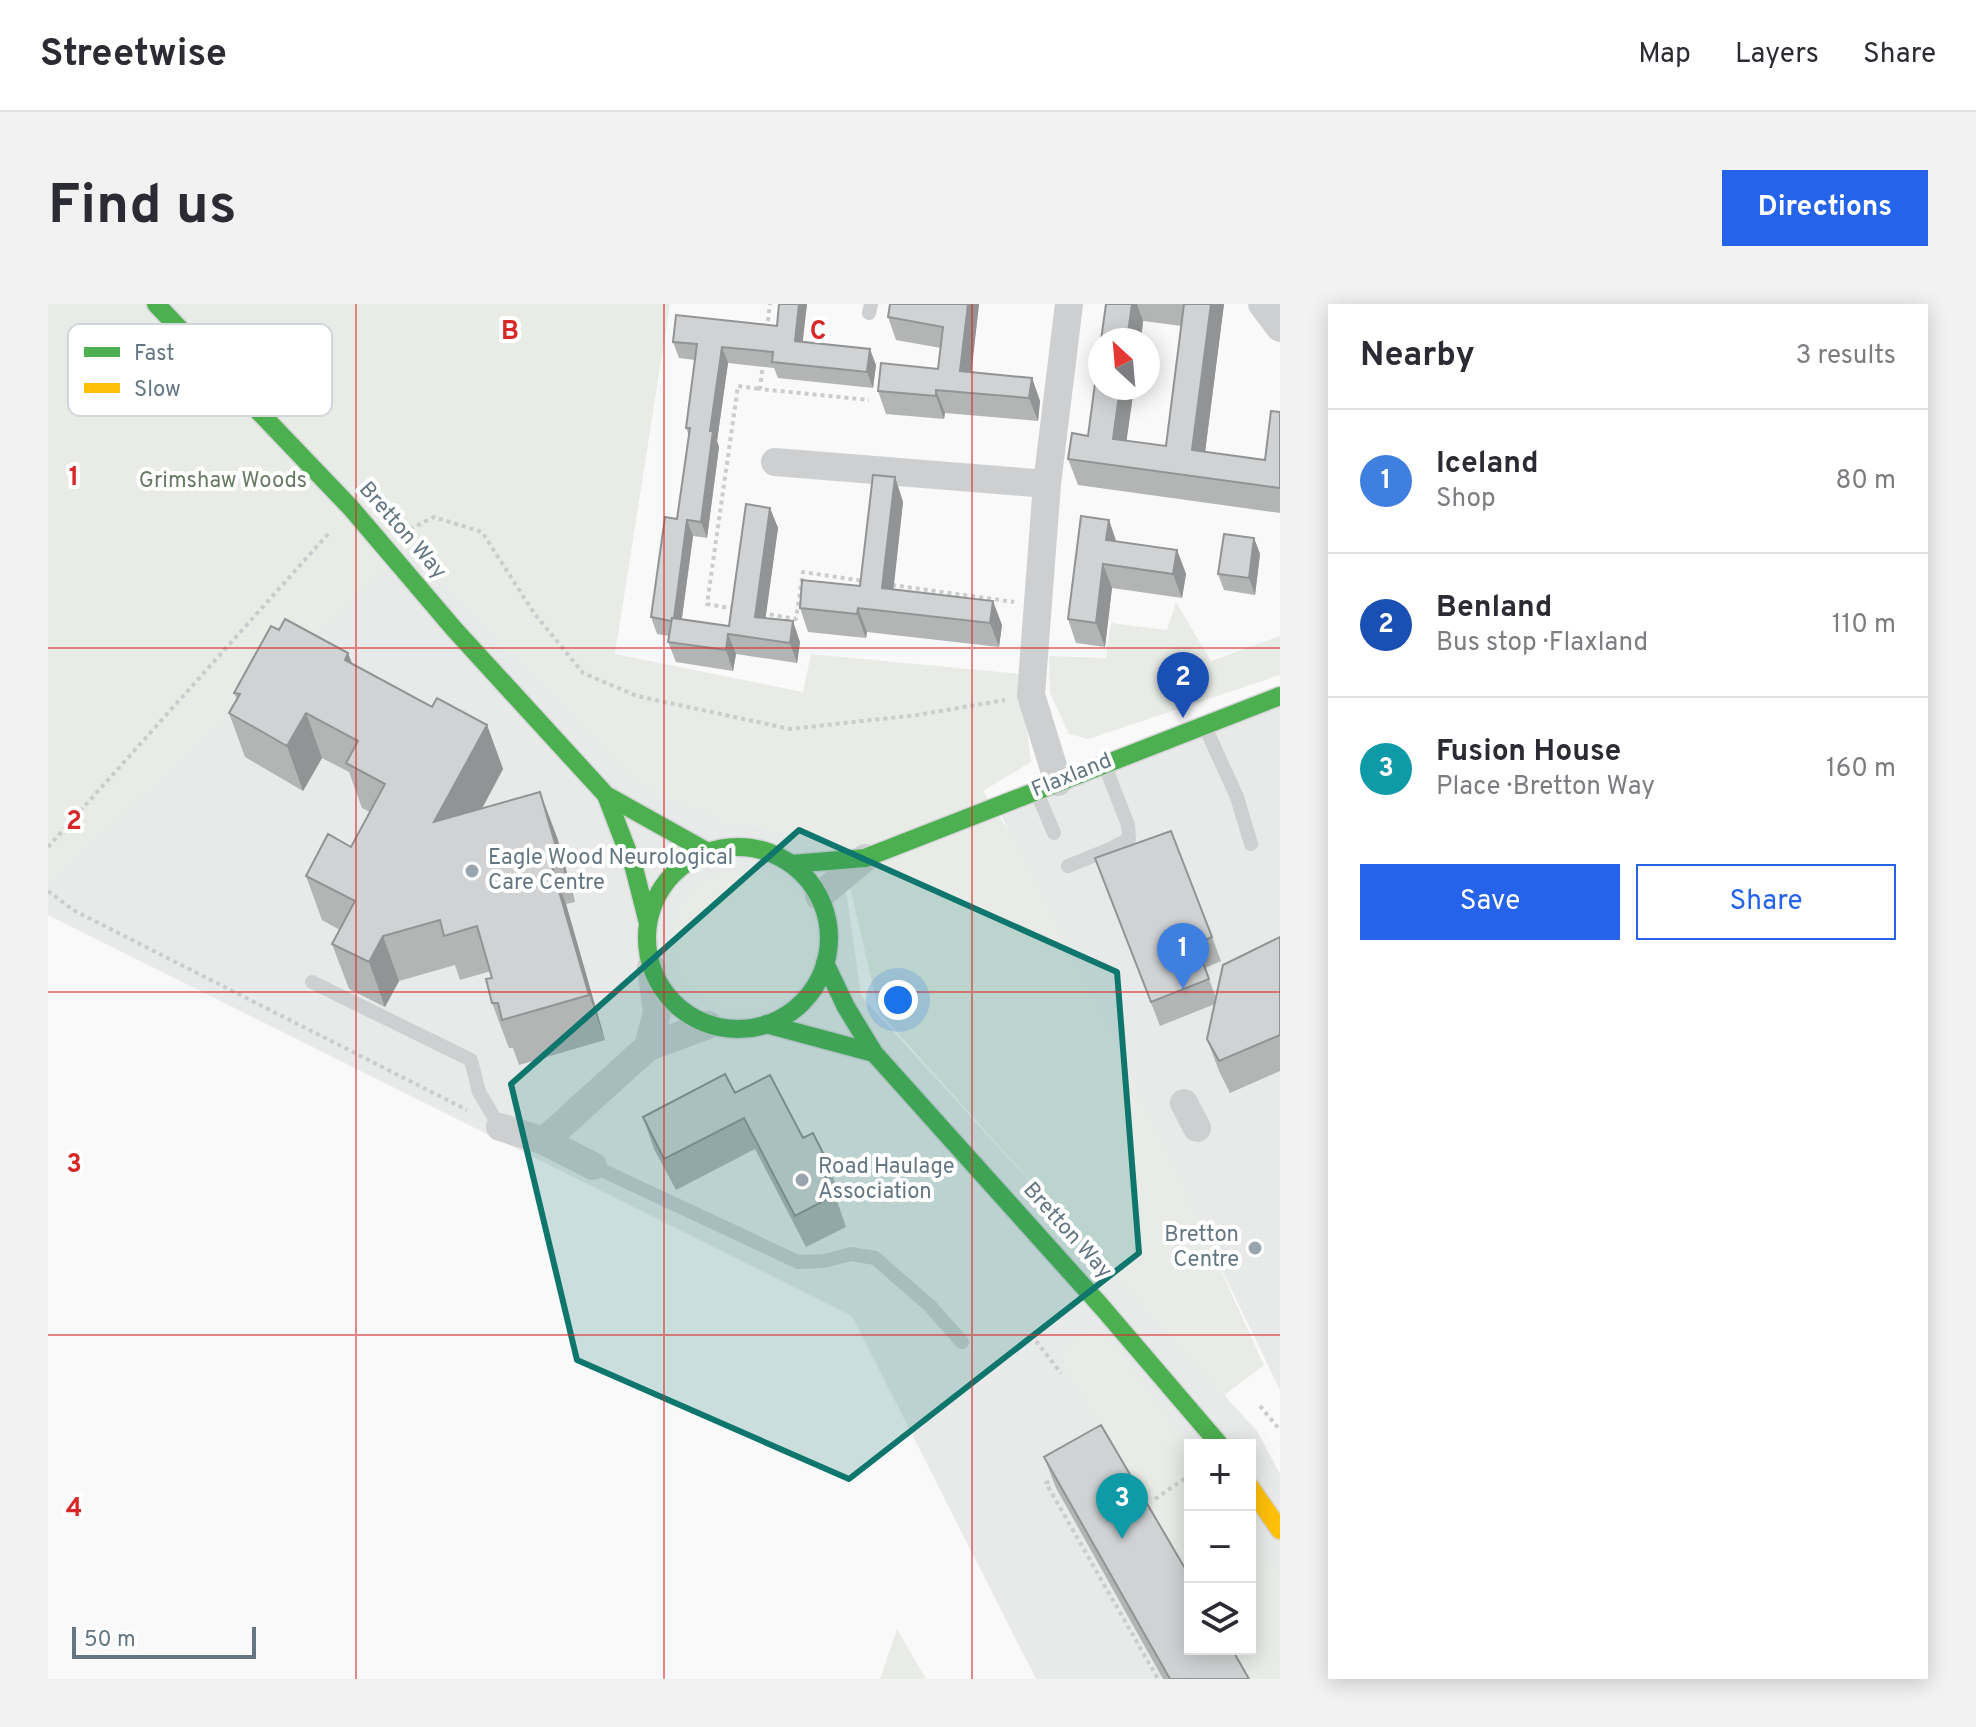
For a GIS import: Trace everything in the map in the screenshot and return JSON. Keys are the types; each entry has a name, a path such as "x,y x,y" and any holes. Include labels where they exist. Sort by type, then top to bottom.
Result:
{"street":[{"name":"Bretton Way","path":"156,304 175,324"},
{"path":"1047,786 1031,695 1047,484 1069,304"},
{"path":"1262,304 1280,328"},
{"name":"Bretton Way","path":"263,416 351,508 455,630 606,795 708,852"},
{"path":"775,462 1047,484"},
{"name":"Flaxland","path":"791,864 865,858 1280,696"},
{"name":"Bretton Way","path":"606,795 634,868 648,923"},
{"path":"648,1047 657,1012 647,945 648,923 655,899 668,879 686,863 708,852 729,847 751,848 791,864 819,896 828,930 825,963 815,987 798,1006 777,1020 753,1028 730,1029 708,1025 684,1012 664,992 651,967"},
{"name":"Flaxland","path":"819,896 865,858"},
{"name":"Bretton Way","path":"825,963 846,1007 874,1053 1101,1306 1215,1439"},
{"path":"766,1024 874,1053"},
{"path":"544,1141 648,1047 708,1025"},
{"path":"1184,1103 1197,1128"},
{"path":"500,1127 544,1141 593,1166"},
{"path":"1256,1496 1280,1530"}],"lane":[{"path":"1204,725 1237,797 1251,844"},
{"path":"1068,866 1129,839 1128,825 1103,763"},
{"path":"1047,786 1054,833"},
{"path":"312,982 471,1060 479,1092 500,1127"},
{"path":"593,1166 798,1262 824,1261 851,1254 875,1258 929,1305 962,1342"}],"path":[{"path":"767,332 770,304"},
{"path":"760,389 763,361"},
{"path":"736,609 707,604 738,386 869,400"},
{"path":"48,847 351,508"},
{"path":"382,544 434,517 482,532 534,613 583,673 637,696 790,729 917,715 1031,695"},
{"path":"751,612 796,619 803,572 876,582"},
{"path":"891,585 1037,606"},
{"path":"48,891 73,910 500,1127"},
{"path":"1036,1341 1061,1373"},
{"path":"1260,1406 1280,1430"},
{"path":"1060,1475 1046,1483 1158,1679"},
{"path":"1155,1499 1184,1479"}],"highlighted area":[{"path":"799,830 1117,972 1139,1253 849,1479 577,1360 511,1084"}],"shaded area":[{"path":"408,548 721,821 839,840 861,996 1257,1431 1280,1474 1280,1679 1036,1679 852,1316 48,915 48,883"},
{"name":"Bretton Centre","path":"1280,702 1280,1390 999,811"}],"green space":[{"name":"Grimshaw Woods","path":"48,304 670,304 615,654 803,692 811,654 1020,674 1031,762 983,791 1019,847 1150,1114 1264,1365 1223,1396 879,1012 839,840 721,821 639,783 408,549 48,883"},
{"path":"1176,602 1211,661 1280,636 1280,675 1088,739 1069,734 1050,693 1049,656 1106,658 1111,623 1167,630"},
{"path":"744,869 771,874 794,890 810,913 815,940 810,967 794,990 771,1006 744,1011 717,1006 694,990 678,967 673,940 678,913 694,890 717,874"},
{"path":"1089,1331 1106,1333 1185,1439 1184,1563 1064,1367 1063,1354 1072,1341"},
{"path":"1256,1541 1280,1576 1280,1679 1252,1679 1238,1655 1256,1655"},
{"path":"897,1629 926,1679 880,1679"}],"building":[{"path":"779,304 799,304 795,341 870,349 867,372 772,362 773,352 722,347 701,522 687,520 674,618 671,621 651,617 665,517 677,519 690,428 686,428 697,344 673,342 676,315 777,326"},
{"path":"890,304 968,304 960,371 1032,378 1029,398 936,390 936,396 878,391 881,363 938,369 943,327 888,317"},
{"path":"1106,304 1132,304 1129,328 1103,328"},
{"path":"1184,304 1211,304 1192,450 1265,460 1271,411 1280,412 1280,488 1068,459 1072,433 1088,436 1093,400 1118,400 1113,439 1166,446"},
{"path":"873,475 895,477 882,588 993,601 990,623 858,608 857,614 800,608 802,580 860,586"},
{"path":"746,504 770,508 755,617 793,621 790,643 728,634 726,650 668,642 672,618 729,626"},
{"path":"1081,516 1109,520 1106,540 1177,550 1173,574 1103,564 1096,623 1068,619"},
{"path":"1224,534 1254,538 1249,578 1218,574"},
{"name":"Eagle Wood Neurological Care Centre","path":"285,619 348,653 345,660 432,707 437,698 487,725 434,822 540,792 559,857 550,860 589,995 502,1020 498,1003 492,1003 486,979 492,978 477,926 444,936 440,920 383,936 369,962 332,944 355,901 306,876 328,834 351,847 385,784 346,763 358,741 306,713 287,746 229,713 240,694 234,693 271,626 279,630"},
{"path":"1171,831 1212,937 1196,944 1209,979 1151,1002 1095,858"},
{"path":"1280,937 1280,1035 1219,1061 1207,1039 1223,965"},
{"path":"725,1074 735,1093 770,1075 803,1138 813,1133 827,1161 820,1166 835,1195 795,1216 744,1118 664,1159 643,1117"},
{"path":"1101,1425 1184,1567 1184,1655 1235,1655 1249,1679 1170,1679 1044,1457"}],"traffic: fast":[{"path":"156,304 175,324"},
{"path":"263,416 351,508 455,630 606,795 708,852"},
{"path":"791,864 865,858 1280,696"},
{"path":"606,795 634,868 648,923"},
{"path":"738,847 773,854 802,874 822,903 829,938 822,973 802,1002 773,1022 738,1029 703,1022 674,1002 654,973 647,938 654,903 674,874 703,854 738,847"},
{"path":"825,963 846,1007 874,1053 1101,1306 1215,1439"},
{"path":"766,1024 874,1053"}],"traffic: slow":[{"path":"1256,1496 1280,1530"}],"place":[{"name":"Benland","path":"1183,718"},
{"name":"Eagle Wood Neurological Care Centre","path":"472,871"},
{"name":"Iceland","path":"1183,989"},
{"name":"Road Haulage Association","path":"802,1180"},
{"name":"Bretton Centre","path":"1255,1248"},
{"name":"Fusion House","path":"1122,1539"}]}
